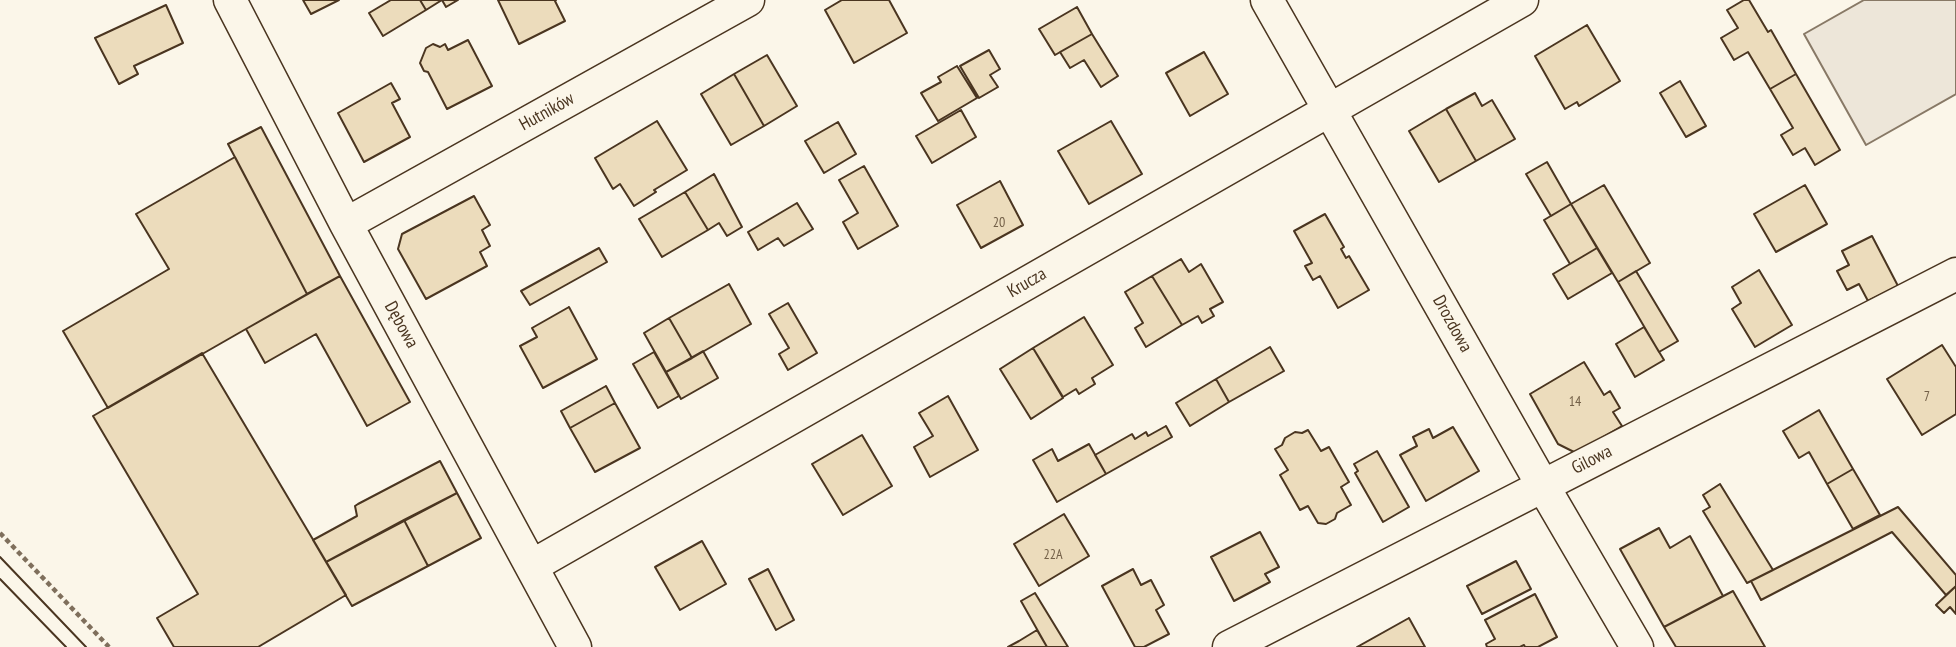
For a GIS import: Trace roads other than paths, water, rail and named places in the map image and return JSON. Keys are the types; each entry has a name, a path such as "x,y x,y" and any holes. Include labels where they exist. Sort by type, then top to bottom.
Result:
{"street":[{"name":"Dębowa","path":"230,0 346,224 575,647"},
{"name":"Hutników","path":"346,224 748,0"},
{"name":"Drozdowa","path":"1267,0 1637,647"},
{"name":"Krucza","path":"532,566 1522,0"},
{"name":"Gilowa","path":"1228,647 1956,274"}],"tram line":[{"path":"0,557 86,647"},
{"path":"0,579 66,647"}]}
